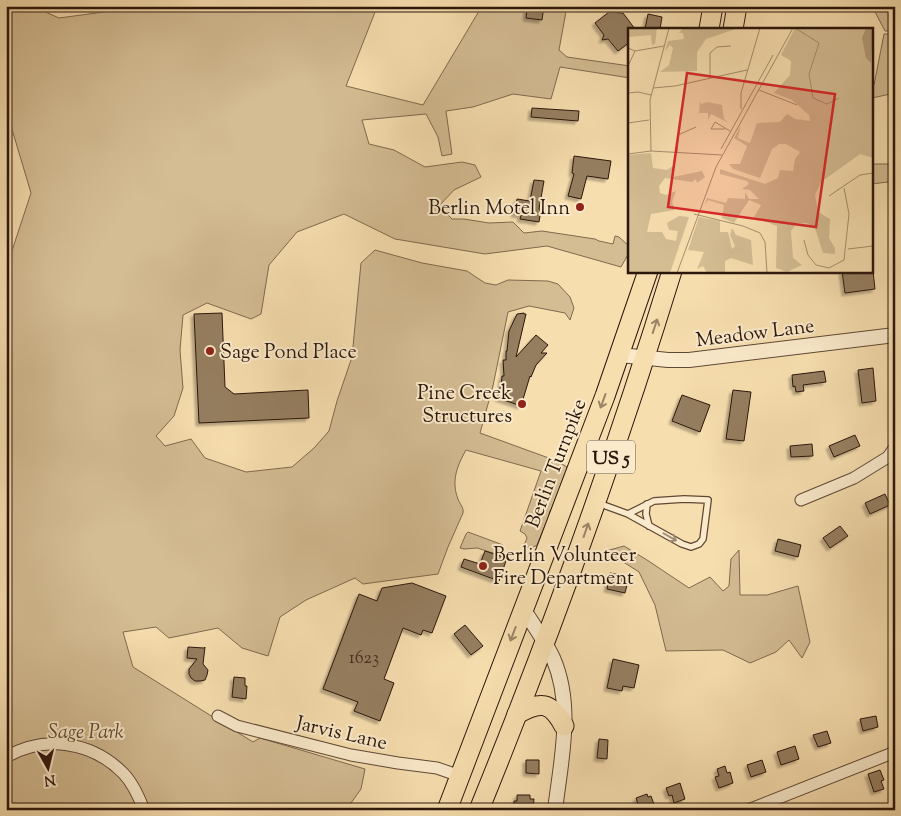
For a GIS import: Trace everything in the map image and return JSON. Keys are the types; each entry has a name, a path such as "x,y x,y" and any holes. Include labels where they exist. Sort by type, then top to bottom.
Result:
{"highway":[{"path":"709,28 713,6"},
{"path":"733,28 737,6"},
{"name":"Berlin Turnpike","path":"447,810 579,467 648,272"},
{"name":"US 5","path":"479,810 545,641 596,502 645,358 672,272"},
{"path":"517,714 527,708 544,706 552,709 559,715 564,726"}],"street":[{"name":"Meadow Lane","path":"620,355 668,360 709,358 895,335"},
{"path":"801,500 854,478 888,457 895,447"},
{"path":"523,609 545,641 559,675 564,705 564,726 555,810"},
{"name":"Jarvis Lane","path":"218,716 237,726 351,755 437,768 460,776"},
{"path":"6,757 27,747 45,744 76,746 94,752 112,762 124,774 137,793 144,810"},
{"path":"755,809 895,752"}],"lane":[{"path":"596,502 628,514 682,544 691,547 699,544 703,539 708,500 654,501 628,514"},
{"path":"647,504 646,514 649,526"}],"green space":[{"name":"Sage Park","path":"6,6 32,6 59,18 119,10 121,6 377,7 346,86 423,105 482,6 567,6 559,50 567,57 628,66 628,78 560,67 551,99 513,94 473,107 446,111 452,154 442,156 438,137 426,114 362,120 369,144 394,150 425,167 462,162 475,165 481,177 454,190 439,206 452,219 489,223 513,222 524,233 542,231 595,239 613,244 615,236 619,237 628,245 628,255 621,267 547,246 485,254 395,239 344,214 297,232 269,265 261,314 251,319 207,303 183,315 180,350 183,388 174,416 156,436 165,446 191,439 205,458 246,472 292,467 314,448 329,431 352,357 361,263 375,250 422,263 467,271 485,283 496,285 508,280 548,281 558,284 570,297 574,308 570,320 565,313 529,306 508,312 493,386 480,433 557,461 567,467 564,481 537,545 532,548 521,546 527,538 520,531 541,471 466,450 460,462 455,480 456,492 463,513 438,574 363,584 355,578 306,600 280,617 268,656 242,648 218,628 169,638 156,627 123,632 133,667 253,742 260,738 365,769 361,789 346,810 6,810 6,269 31,193 6,109"},
{"path":"872,6 895,6 895,31 885,31"},
{"path":"884,34 895,34 895,93 874,98 874,85"},
{"path":"895,161 895,181 874,184 874,164 890,164"},
{"path":"468,532 503,545 499,555 477,548 460,548"},
{"path":"624,546 689,588 710,577 723,591 729,586 731,559 739,550 740,595 767,595 798,586 810,642 802,658 789,640 776,652 750,663 723,650 666,651 655,605 639,572 606,551"}],"building":[{"path":"534,6 544,6 542,20 526,18 527,9 534,10"},
{"path":"609,12 623,13 634,28 628,28 628,44 618,51 608,39 602,40 604,35 595,23"},
{"path":"648,14 662,17 660,28 645,28"},
{"path":"532,108 579,111 578,121 531,117"},
{"path":"574,156 611,161 608,179 587,176 581,199 568,196 574,174 572,173"},
{"path":"534,180 544,181 539,209 541,210 539,222 520,219 521,215 514,214 517,199 530,201"},
{"path":"842,272 873,272 875,289 845,293"},
{"name":"Sage Pond Place","path":"222,313 225,387 234,394 308,390 309,418 199,423 194,314"},
{"path":"517,314 526,314 516,357 536,335 548,345 541,353 547,353 536,365 530,376 521,406 498,398 502,376 504,376 503,360 506,360 509,331"},
{"path":"873,368 876,401 862,403 858,370"},
{"path":"824,371 826,382 803,385 804,391 796,392 795,386 793,387 792,375"},
{"path":"733,390 751,392 744,441 726,439"},
{"path":"682,395 710,405 700,432 672,421"},
{"path":"855,435 860,446 834,457 829,446"},
{"path":"812,444 813,456 791,457 790,446"},
{"path":"885,494 890,505 870,514 865,503"},
{"path":"840,526 848,536 830,548 823,538"},
{"path":"778,539 801,545 798,557 775,551"},
{"name":"Berlin Volunteer Fire Department","path":"485,551 507,558 499,581 461,567 464,559 480,564"},
{"path":"610,573 629,577 625,593 607,589"},
{"path":"412,583 446,596 432,633 423,630 421,635 403,628 384,679 394,683 380,721 354,711 358,702 323,689 359,594 377,601 382,588"},
{"path":"465,625 483,646 471,655 454,634"},
{"path":"188,647 205,647 203,664 208,670 205,680 195,681 191,678 189,669 197,659 187,658"},
{"path":"613,659 639,665 634,688 623,686 622,691 607,688"},
{"path":"234,677 245,678 245,686 247,686 246,699 232,697"},
{"path":"876,716 878,727 863,731 860,719"},
{"path":"827,731 831,743 818,747 813,735"},
{"path":"599,739 608,740 607,759 597,758"},
{"path":"795,746 799,759 781,765 777,752"},
{"path":"526,760 539,760 539,774 526,773"},
{"path":"762,760 766,772 751,777 747,765"},
{"path":"725,766 727,773 730,772 733,783 719,788 715,777 719,776 717,769"},
{"path":"880,770 884,780 881,781 884,789 874,792 868,774"},
{"path":"680,783 685,799 674,803 672,795 669,796 666,788"},
{"path":"647,794 648,797 651,796 656,810 640,810 636,798"},
{"path":"517,795 530,795 530,799 534,799 533,809 514,810 514,801 517,801"}],"place":[{"name":"Berlin Motel Inn","path":"580,207"},
{"name":"Sage Pond Place","path":"210,351"},
{"name":"Pine Creek Structures","path":"522,404"},
{"name":"Berlin Volunteer Fire Department","path":"483,566"}]}
